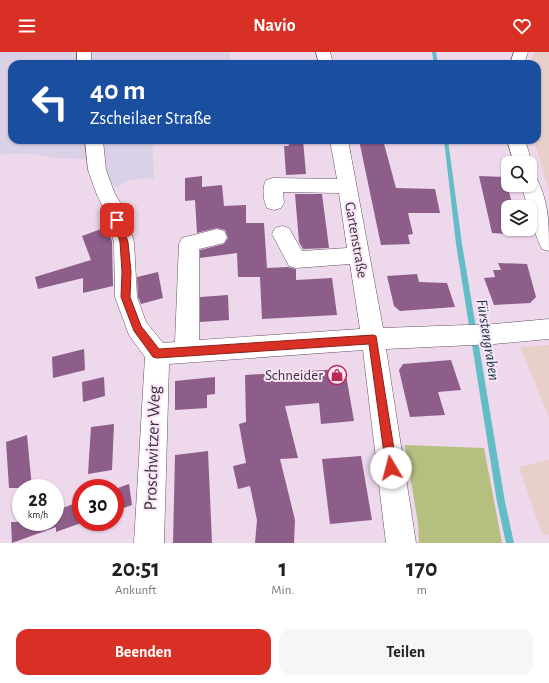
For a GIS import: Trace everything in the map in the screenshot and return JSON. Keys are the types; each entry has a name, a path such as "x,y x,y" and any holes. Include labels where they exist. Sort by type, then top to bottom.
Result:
{"street":[{"path":"94,144 97,170 106,195 114,209 124,242 126,297 137,328 157,354 373,339 494,334 549,329"},
{"name":"Gartenstraße","path":"339,144 373,339 402,543"},
{"path":"517,144 521,156"},
{"path":"274,203 273,185 346,186"},
{"path":"533,192 549,243"},
{"path":"282,234 296,260 358,254"},
{"path":"187,352 189,244 217,237"},
{"name":"Proschwitzer Weg","path":"149,543 157,354"}],"shaded area":[{"path":"0,52 79,52 79,60 8,60 8,144 86,144 88,159 57,158 25,153 0,155"},
{"path":"89,52 230,52 229,60 90,60"},
{"path":"534,52 549,52 549,191 535,144 541,144 541,60 531,60"},
{"path":"98,144 152,144 154,178 128,180 118,187 107,183"},
{"path":"549,345 549,417 520,347"},
{"path":"549,460 549,535 542,534 519,467"}],"green space":[{"path":"405,445 484,448 502,543 419,543 418,523"}],"building":[{"path":"289,144 303,144 306,174 286,175 284,146 289,146"},
{"path":"360,144 384,144 396,188 435,189 440,213 408,213 413,234 408,235 410,244 381,245"},
{"path":"202,176 202,187 222,185 224,206 246,205 246,223 264,223 267,268 288,267 296,269 296,280 332,278 337,315 262,319 260,277 238,277 237,253 200,258 200,250 224,244 228,238 225,230 217,228 197,233 195,200 185,201 185,178"},
{"path":"479,176 501,177 501,192 509,192 511,200 501,200 501,234 492,233"},
{"path":"295,194 322,194 329,248 303,249 299,242"},
{"path":"101,229 103,233 109,231 112,242 113,286 83,293 83,278 38,289 35,277 91,260 82,236"},
{"path":"498,263 527,264 536,297 530,303 494,305 484,278 495,277 493,270 501,270"},
{"path":"158,272 163,298 141,304 138,297 137,277"},
{"path":"417,274 419,282 447,283 455,307 400,311 394,306 387,276"},
{"path":"228,295 229,320 200,322 200,297"},
{"path":"84,349 85,370 53,378 52,357"},
{"path":"451,360 461,390 438,392 445,415 410,417 399,370 403,364"},
{"path":"340,369 346,375 354,421 321,424 319,403 285,406 298,458 280,459 295,520 294,543 255,543 257,520 250,486 238,489 233,466 246,463 239,424 246,422 245,375"},
{"path":"104,377 105,396 83,402 82,382"},
{"path":"215,377 215,394 207,395 207,408 175,410 175,381"},
{"path":"114,424 112,470 88,474 91,427"},
{"path":"27,435 31,479 12,479 12,488 9,488 6,442"},
{"path":"208,451 212,543 173,543 175,455"},
{"path":"361,456 372,520 330,524 322,459"},
{"path":"129,484 132,505 124,508 124,486"},
{"path":"72,504 72,526 64,529 64,508"},
{"path":"11,522 12,531 45,531 12,543"}],"waterway":[{"name":"Fürstengraben","path":"434,52 435,60"},
{"name":"Fürstengraben","path":"446,144 459,244 501,502 510,543"}],"place":[{"name":"Schneider","path":"337,375"}],"route":[{"path":"117,220 124,242 126,297 137,328 157,354 373,339 391,468"}]}
